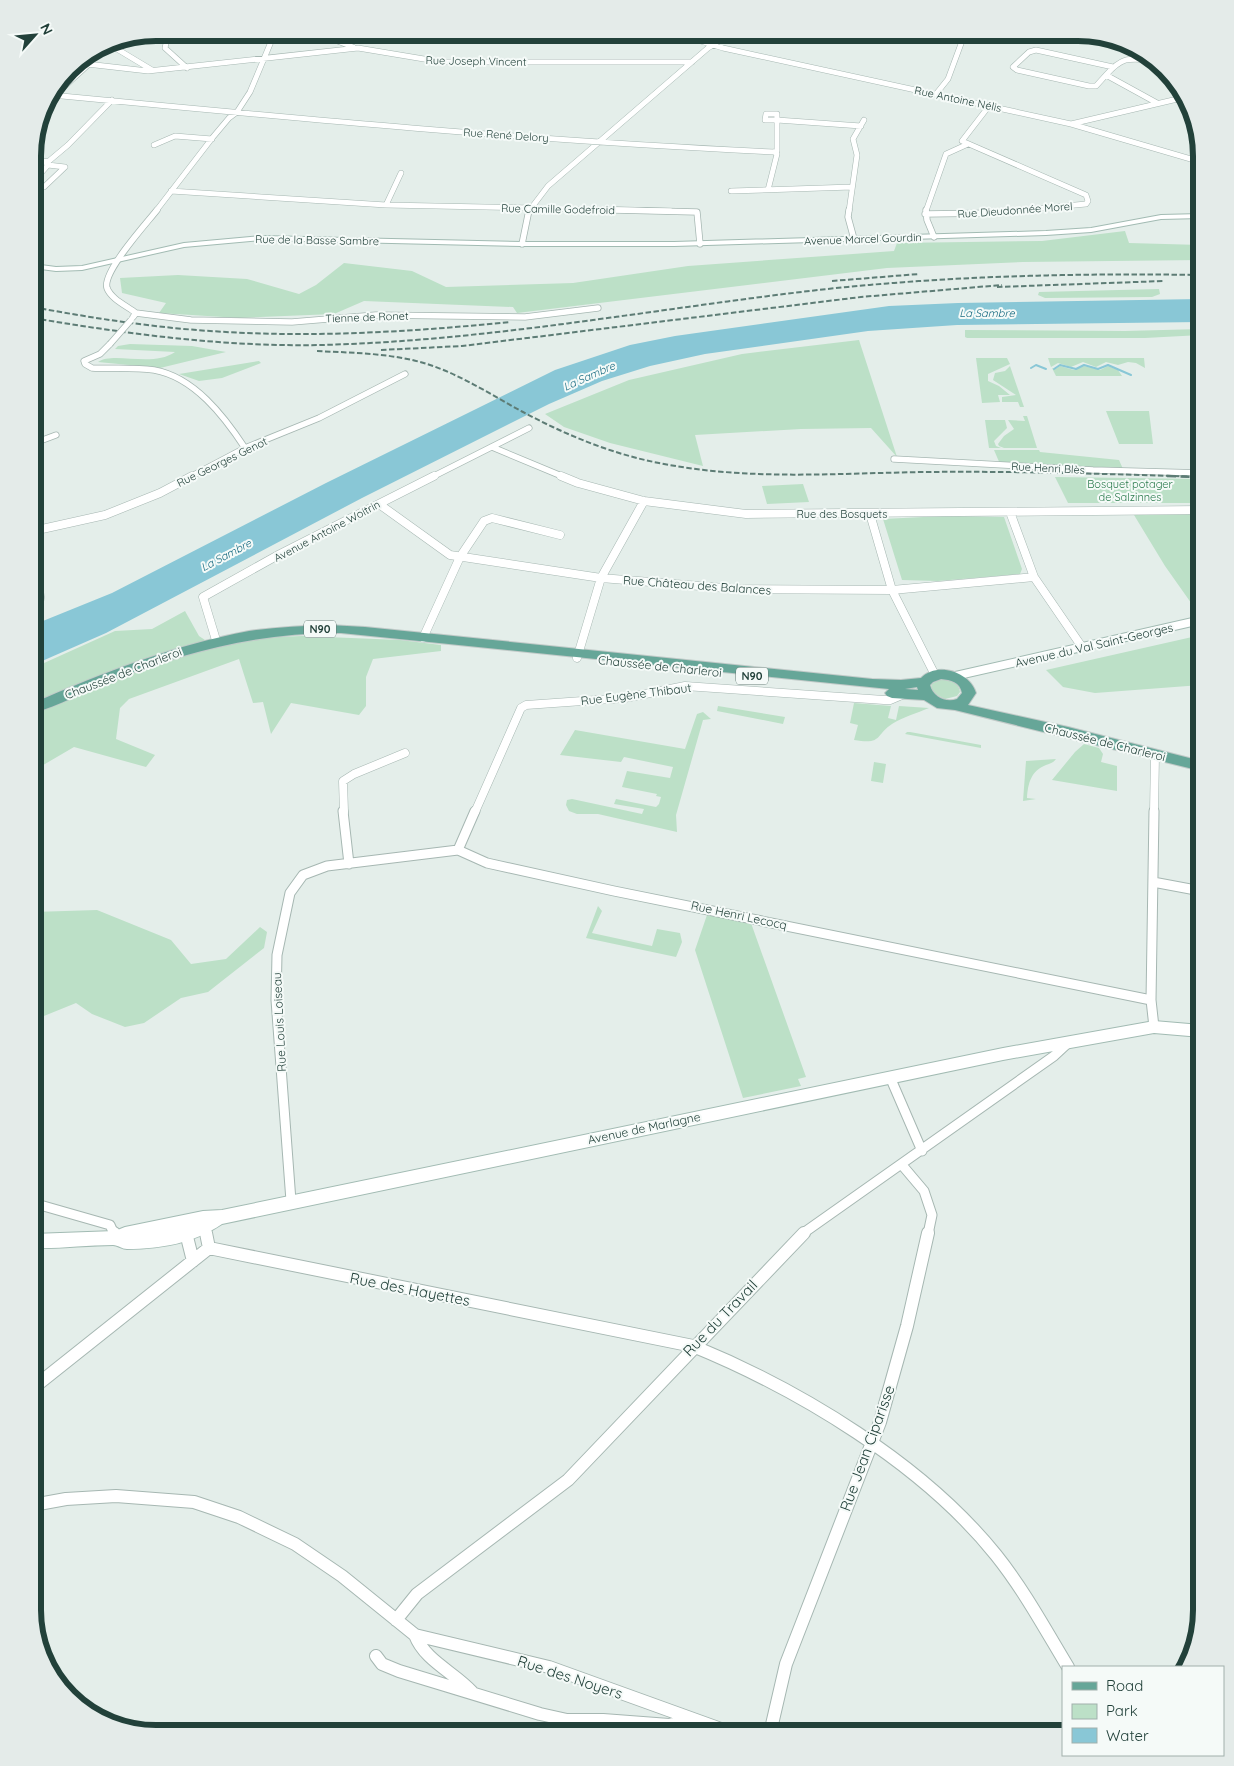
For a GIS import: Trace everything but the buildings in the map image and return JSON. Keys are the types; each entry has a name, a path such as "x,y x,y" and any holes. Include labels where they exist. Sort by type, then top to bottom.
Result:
{"main road":[{"name":"Chaussée de Charleroi","path":"41,705 146,661 216,640 280,631 330,629 367,631 905,694 928,684"},
{"name":"Chaussée de Charleroi","path":"578,656 886,686 928,684"},
{"name":"N90","path":"955,705 941,704 928,684 955,676 965,683 968,692"},
{"name":"Chaussée de Charleroi","path":"968,692 976,705 1009,718"},
{"path":"955,705 966,700 968,692"},
{"name":"Chaussée de Charleroi","path":"955,705 968,710 1009,718 1193,764"}],"street":[{"path":"166,41 165,48 187,68"},
{"path":"115,262 228,118 237,112 250,92 272,41"},
{"path":"338,41 358,48"},
{"name":"Rue Antoine Nélis","path":"700,41 1071,124 1193,159"},
{"path":"522,244 529,209 548,186 598,141 719,41"},
{"path":"936,94 948,79 962,41"},
{"path":"116,48 152,70"},
{"name":"Rue Joseph Vincent","path":"88,65 152,70 187,68 358,48 442,62 692,62"},
{"path":"1113,68 1036,50 1029,52 1014,67 1017,70 1088,86 1096,86 1113,68 1120,60 1126,58 1138,59"},
{"path":"70,80 88,65"},
{"path":"1106,75 1157,104"},
{"name":"Rue René Delory","path":"59,95 358,125 774,152"},
{"path":"1071,124 1177,99"},
{"path":"41,172 112,100"},
{"path":"968,144 962,141 989,106"},
{"path":"854,239 848,217 857,155 852,139 864,120"},
{"path":"768,190 777,154 774,152 777,152 776,121 861,126"},
{"path":"176,127 174,132 177,136"},
{"path":"154,145 160,140 177,136 212,139"},
{"path":"934,237 926,214 926,208 946,154 968,144"},
{"name":"Rue Dieudonnée Morel","path":"926,214 995,213 1086,204 1088,201 1086,196 968,144"},
{"path":"41,164 65,167 44,187 41,187"},
{"path":"386,205 401,173"},
{"path":"731,191 852,187"},
{"name":"Rue Camille Godefroid","path":"171,191 386,205 698,212 700,244"},
{"name":"Avenue Marcel Gourdin","path":"522,244 700,244 1067,232 1161,217 1193,216"},
{"name":"Rue de la Basse Sambre","path":"41,267 56,269 82,268 184,245 262,238 522,244"},
{"name":"Tienne de Ronet","path":"115,262 106,280 106,288 112,296 136,313 192,320 292,322 376,315 525,317 598,308"},
{"path":"136,313 104,351 84,361 85,364 92,368 148,370 172,375 194,390 210,405 245,448"},
{"name":"Rue Georges Genot","path":"41,529 105,515 160,493 245,448 319,418 406,374"},
{"name":"Avenue Antoine Woitrin","path":"216,640 203,598 379,504 530,428"},
{"path":"41,440 56,434"},
{"name":"Rue des Bosquets","path":"492,447 578,483 644,501 746,514 1193,510"},
{"name":"Rue Henri Blès","path":"894,459 1093,470 1193,473"},
{"path":"578,656 601,578 644,501"},
{"name":"Rue Château des Balances","path":"379,504 450,554 601,578 737,589 892,590 1034,577"},
{"path":"1010,512 1034,577 1082,647"},
{"path":"870,514 892,590 928,684"},
{"path":"423,638 460,557 484,521 492,518 560,535"},
{"name":"Avenue du Val Saint-Georges","path":"955,676 1193,622"},
{"path":"968,692 978,674 986,669"},
{"name":"Rue Eugène Thibaut","path":"458,850 521,708 526,705 625,698 684,686 884,700 890,700 905,694"},
{"path":"405,753 354,774 343,781 342,797 349,864 458,850"},
{"path":"1154,754 1151,1000 1154,1027"},
{"name":"Rue Henri Lecocq","path":"458,850 487,863 614,891 1151,1000"},
{"name":"Rue Louis Loiseau","path":"291,1201 276,1000 277,956 290,893 303,875 327,866 349,864"},
{"path":"1153,882 1193,889"},
{"name":"Avenue de Marlagne","path":"41,1241 116,1238 125,1234 204,1222 291,1201 1002,1054 1154,1027 1193,1030"},
{"name":"Rue du Travail","path":"396,1620 416,1594 568,1480 798,1237 922,1151 1054,1056 1068,1043"},
{"path":"890,1077 922,1151"},
{"name":"Rue Jean Ciparisse","path":"772,1725 786,1664 880,1422 907,1326 932,1215 924,1191 902,1165"},
{"path":"41,1205 110,1225 116,1238"},
{"path":"41,1381 209,1248 204,1222"},
{"name":"Avenue de Marlagne","path":"116,1238 125,1242 174,1238 204,1222"},
{"path":"186,1233 193,1260"},
{"name":"Rue des Hayettes","path":"209,1248 693,1346 748,1369 820,1410 928,1488 984,1541 1015,1579 1067,1666"},
{"name":"Rue des Noyers","path":"41,1503 66,1499 116,1496 194,1502 239,1517 295,1544 342,1576 414,1636 417,1644 426,1655 454,1673 472,1693"},
{"name":"Rue des Noyers","path":"414,1636 549,1667 710,1725"},
{"name":"Rue des Noyers","path":"376,1656 382,1664 399,1671 583,1725"},
{"name":"Rue des Noyers","path":"568,1720 603,1720 670,1725 694,1719"}],"green space":[{"path":"1125,231 1129,243 1193,245 1193,260 1023,262 887,268 517,313 513,307 364,301 334,314 239,318 159,313 166,303 122,293 120,278 178,275 247,279 299,294 316,285 344,263 412,271 446,287 573,283 688,266 894,251 897,243 1042,241"},
{"path":"1159,289 1160,294 1152,297 1045,298 1038,295 1039,292"},
{"path":"1193,329 1193,335 1145,338 965,337 965,330 1125,331"},
{"path":"859,340 897,457 871,428 801,429 695,435 703,466 610,443 564,427 545,414 629,380 742,354"},
{"path":"130,344 192,346 226,352 160,368 98,362 114,358 156,359 166,357 175,352 115,349 118,346"},
{"path":"976,358 1007,358 1010,364 988,374 988,381 999,386 1010,395 998,395 1000,402 982,403"},
{"path":"1048,358 1144,358 1145,368 1136,363 1128,362 1118,365 1106,362 1096,367 1083,362 1071,367 1058,363 1051,367"},
{"path":"259,361 261,363 222,378 199,381 179,374"},
{"path":"1010,366 1024,407 1020,407 1018,402 1002,402 1002,397 1016,395 993,380 995,373 1005,371"},
{"path":"1060,366 1074,370 1084,366 1100,370 1108,366 1118,370 1122,376 1056,376 1052,368 1055,369"},
{"path":"1106,411 1149,411 1153,444 1119,444"},
{"path":"1023,416 1027,416 1037,448 1004,448 999,446 998,444 1004,436 1014,429 1008,420 1025,421"},
{"path":"985,420 1005,420 1007,428 994,441 996,446 1001,448 989,448"},
{"path":"994,450 1039,450 1040,452 1119,460 1123,469 1000,464"},
{"name":"Bosquet potager de Salzinnes","path":"1055,477 1193,479 1193,503 1068,503"},
{"path":"803,484 809,502 767,504 762,486"},
{"path":"1193,514 1193,606 1165,566 1134,515"},
{"path":"943,516 1004,517 1022,569 1020,574 938,581 902,580 883,519"},
{"path":"185,611 199,636 217,648 255,638 302,636 400,640 441,645 441,651 373,659 366,677 366,706 359,715 291,703 271,734 263,702 253,703 239,659 129,699 120,708 116,739 155,755 146,767 74,747 41,766 41,664 115,631 152,629"},
{"path":"1193,637 1193,686 1095,693 1063,687 1046,670"},
{"path":"942,679 956,684 960,692 957,696 945,699 933,693 931,684"},
{"path":"854,703 891,706 888,718 896,720 899,706 929,708 896,722 874,740 863,741 854,740 858,725 850,723"},
{"path":"718,706 785,717 783,724 717,711"},
{"path":"703,712 711,719 703,720 676,815 677,832 598,814 577,814 569,811 566,805 567,800 572,799 642,814 644,809 614,804 616,799 656,807 661,797 656,796 657,794 622,787 627,771 670,778 673,767 624,757 621,762 560,755 575,730 685,749 697,714"},
{"path":"907,732 981,745 981,748 905,734"},
{"path":"1084,744 1099,748 1103,754 1101,762 1117,766 1117,791 1052,780"},
{"path":"1056,759 1037,771 1031,778 1027,798 1036,799 1023,801 1026,761"},
{"path":"874,762 886,764 883,783 871,781"},
{"path":"598,906 602,911 592,933 652,946 657,929 680,933 682,942 676,957 586,938"},
{"path":"97,910 171,940 191,964 226,959 260,927 267,932 264,948 208,992 181,998 144,1023 125,1027 92,1014 76,1003 41,1017 41,912"},
{"path":"707,915 751,923 806,1077 798,1079 801,1086 743,1098 695,950"}],"water":[{"name":"La Sambre","path":"1193,299 1193,322 957,325 868,331 705,354 650,366 602,381 549,404 362,498 106,633 41,661 41,622 112,593 326,483 555,370 630,345 675,336 889,306"}],"waterway":[{"path":"1031,368 1036,365 1046,369"},
{"path":"1054,369 1060,365 1076,369 1084,365 1098,369 1108,365 1131,375"}],"railway":[{"path":"832,281 919,274"},
{"path":"41,319 212,342 320,345 383,342 508,331 818,290 913,281 1009,276 1193,275"},
{"path":"997,287 1164,281"},
{"path":"381,350 462,346 861,297 1002,285"},
{"path":"41,308 143,325 248,333 360,333 510,322"},
{"path":"317,351 388,356 430,365 466,380 523,412 590,443 641,459 693,469 793,475 996,472 1193,477"}]}
